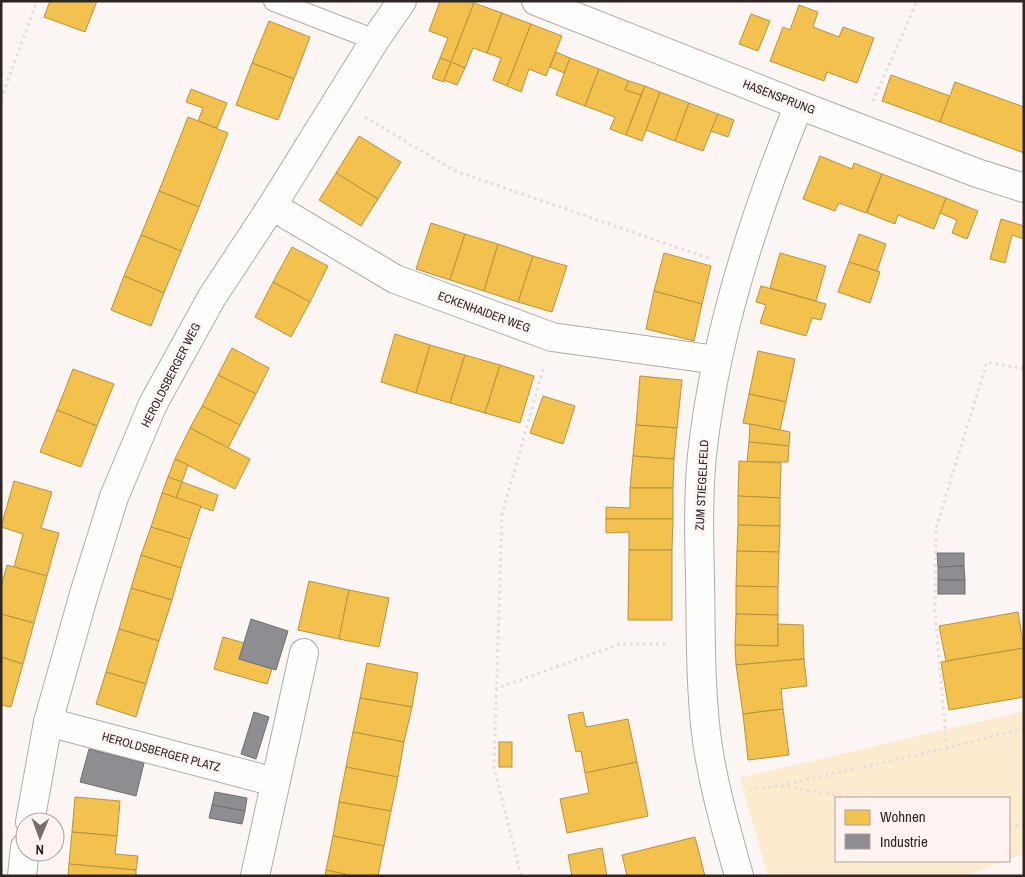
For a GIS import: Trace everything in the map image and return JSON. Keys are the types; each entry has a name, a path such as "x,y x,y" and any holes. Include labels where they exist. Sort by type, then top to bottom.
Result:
{"street":[{"name":"HEROLDSBERGER WEG","path":"32,812 48,722 84,594 114,496 154,404 212,297 272,206 375,40 402,1"},
{"name":"HASENSPRUNG","path":"536,1 570,7 799,105 977,173 1024,188"},
{"name":"ZUM STIEGELFELD","path":"739,876 717,795 706,733 701,644 699,535 702,456 717,360 740,269 780,150 799,105"},
{"name":"ECKENHAIDER WEG","path":"272,206 395,280 552,336 717,360"},
{"path":"256,876 304,653"},
{"name":"HEROLDSBERGER PLATZ","path":"48,722 275,782"},
{"path":"22,876 23,862"}],"lane":[{"path":"274,1 375,40"}],"path":[{"path":"1,99 36,1"},
{"path":"861,128 917,1"},
{"path":"338,100 455,171 740,269"},
{"path":"521,876 494,767 502,514 552,336"},
{"path":"947,748 935,614 936,528 987,362 1024,369"},
{"path":"496,689 620,644 701,644"},
{"path":"717,795 778,786 947,748 1024,728"},
{"path":"778,786 847,797"},
{"path":"1010,824 1024,827"}],"shaded area":[{"path":"1024,711 1024,854 1010,859 1010,797 835,797 835,862 1002,862 964,876 768,876 740,778"}],"building: Wohnen":[{"path":"50,1 97,1 85,32 44,17"},
{"path":"440,1 470,1 474,3 451,62 440,58 448,38 429,31"},
{"path":"474,3 502,13 487,53 473,48 465,68 451,62"},
{"path":"799,5 818,12 813,27 839,37 843,27 874,38 857,83 827,72 824,81 770,61 783,27 790,30"},
{"path":"502,13 531,24 507,86 493,80 501,58 487,53"},
{"path":"751,14 770,21 758,51 739,44"},
{"path":"269,21 310,37 294,79 252,63"},
{"path":"531,24 562,36 546,76 529,69 521,92 507,86"},
{"path":"556,52 570,58 564,73 550,67"},
{"path":"440,58 451,62 444,82 432,78"},
{"path":"570,58 599,69 585,106 556,95"},
{"path":"451,62 465,68 457,85 444,80"},
{"path":"252,63 294,79 278,120 236,105"},
{"path":"599,69 629,81 625,90 641,95 626,135 610,129 615,117 585,106"},
{"path":"891,75 950,96 940,122 882,101"},
{"path":"629,81 645,86 641,95 625,90"},
{"path":"955,82 1024,107 1024,153 940,122"},
{"path":"645,86 660,92 642,141 626,135"},
{"path":"191,89 227,103 217,128 198,121 203,108 186,102"},
{"path":"660,92 689,103 675,141 646,130"},
{"path":"689,103 718,114 703,151 675,141"},
{"path":"718,114 734,120 728,137 711,131"},
{"path":"188,117 228,133 199,207 159,191"},
{"path":"359,136 401,162 378,199 336,173"},
{"path":"820,156 852,169 854,163 882,174 866,213 839,203 835,211 803,199"},
{"path":"336,173 378,199 361,226 319,200"},
{"path":"882,174 946,198 934,229 898,215 895,224 867,213"},
{"path":"159,191 199,207 181,251 141,235"},
{"path":"946,198 978,211 967,239 952,233 957,220 940,213"},
{"path":"1001,219 1024,226 1024,239 1012,235 1005,263 990,259"},
{"path":"431,223 465,234 450,280 416,269"},
{"path":"465,234 498,244 484,291 450,280"},
{"path":"859,234 886,244 877,271 849,262"},
{"path":"141,235 181,251 164,293 124,276"},
{"path":"498,244 533,256 518,302 484,291"},
{"path":"292,247 328,266 310,302 273,282"},
{"path":"664,253 711,266 702,304 654,291"},
{"path":"780,253 826,266 816,301 770,288"},
{"path":"533,256 567,266 552,312 518,302"},
{"path":"849,262 880,272 870,303 838,292"},
{"path":"124,276 164,293 151,326 111,310"},
{"path":"273,282 310,302 291,337 255,317"},
{"path":"761,286 826,304 821,320 812,318 806,336 760,323 766,305 756,302"},
{"path":"654,291 702,304 694,341 646,329"},
{"path":"395,334 430,345 416,393 381,382"},
{"path":"430,345 465,355 450,403 416,393"},
{"path":"232,348 269,368 256,394 218,375"},
{"path":"758,351 795,359 786,402 749,394"},
{"path":"465,355 500,365 485,413 450,403"},
{"path":"500,365 534,376 520,423 485,413"},
{"path":"73,369 114,384 97,426 57,410"},
{"path":"218,375 256,394 240,425 202,406"},
{"path":"640,376 682,380 677,428 636,425"},
{"path":"749,394 786,402 780,430 743,423"},
{"path":"543,396 575,406 563,444 530,433"},
{"path":"202,406 240,425 228,448 190,428"},
{"path":"57,410 97,426 81,467 40,452"},
{"path":"750,424 790,432 789,446 749,442"},
{"path":"636,425 677,428 674,459 633,456"},
{"path":"190,428 250,459 235,489 175,459"},
{"path":"749,442 789,446 788,462 747,462"},
{"path":"633,456 674,459 673,488 630,488"},
{"path":"175,459 188,465 182,482 168,477"},
{"path":"739,461 781,463 780,498 738,496"},
{"path":"168,477 182,482 176,498 162,493"},
{"path":"14,481 52,492 41,528 59,533 47,576 14,567 23,534 1,527"},
{"path":"182,482 218,495 213,511 176,498"},
{"path":"630,488 673,488 673,519 606,519 606,507 630,508"},
{"path":"162,493 201,506 190,539 151,527"},
{"path":"738,496 780,498 780,526 738,525"},
{"path":"606,519 673,519 672,550 629,550 629,532 606,533"},
{"path":"738,525 780,526 779,552 737,551"},
{"path":"151,527 190,539 181,568 141,555"},
{"path":"629,550 672,550 672,620 628,620"},
{"path":"737,551 779,552 778,587 736,586"},
{"path":"141,555 181,568 172,600 131,588"},
{"path":"7,565 47,576 34,623 1,614 1,587"},
{"path":"309,581 349,590 339,639 298,630"},
{"path":"736,586 778,587 778,615 736,614"},
{"path":"131,588 172,600 159,641 119,629"},
{"path":"349,590 389,598 379,647 339,639"},
{"path":"1018,612 1024,648 946,661 939,626"},
{"path":"1,614 34,623 23,664 1,657"},
{"path":"736,614 778,615 778,646 735,645"},
{"path":"778,624 803,625 804,659 736,665 735,645 778,646"},
{"path":"119,629 159,641 146,684 106,672"},
{"path":"223,637 244,643 239,659 272,669 267,684 214,669"},
{"path":"1024,648 1024,697 949,710 941,662"},
{"path":"1,657 23,664 11,707 1,705"},
{"path":"804,659 807,686 781,689 783,709 743,714 736,665"},
{"path":"367,663 418,673 412,707 360,698"},
{"path":"106,672 146,684 136,717 96,704"},
{"path":"360,698 412,707 404,742 353,732"},
{"path":"783,709 789,755 748,760 743,714"},
{"path":"583,712 586,727 628,719 637,762 585,773 581,751 576,752 568,715"},
{"path":"353,732 404,742 398,777 346,767"},
{"path":"499,742 512,742 512,767 499,767"},
{"path":"637,762 648,816 567,833 560,799 589,793 585,773"},
{"path":"346,767 398,777 391,811 339,802"},
{"path":"75,797 120,801 117,836 72,832"},
{"path":"339,802 391,811 384,846 333,836"},
{"path":"72,832 117,836 115,854 138,856 136,870 69,864"},
{"path":"333,836 384,846 378,876 353,876 326,870"},
{"path":"695,837 705,876 627,876 622,855"},
{"path":"602,848 607,876 572,876 568,855"},
{"path":"69,864 136,870 136,876 68,876"},
{"path":"326,870 353,876 325,876"}],"building: Industrie":[{"path":"937,553 964,553 964,566 938,567"},
{"path":"964,566 965,580 938,580 938,567"},
{"path":"938,580 965,580 965,594 938,594"},
{"path":"251,619 288,631 276,670 239,659"},
{"path":"254,712 269,717 256,759 241,754"},
{"path":"89,749 144,763 136,796 80,782"},
{"path":"215,792 247,798 245,811 212,805"},
{"path":"212,805 245,811 242,824 209,818"}]}
